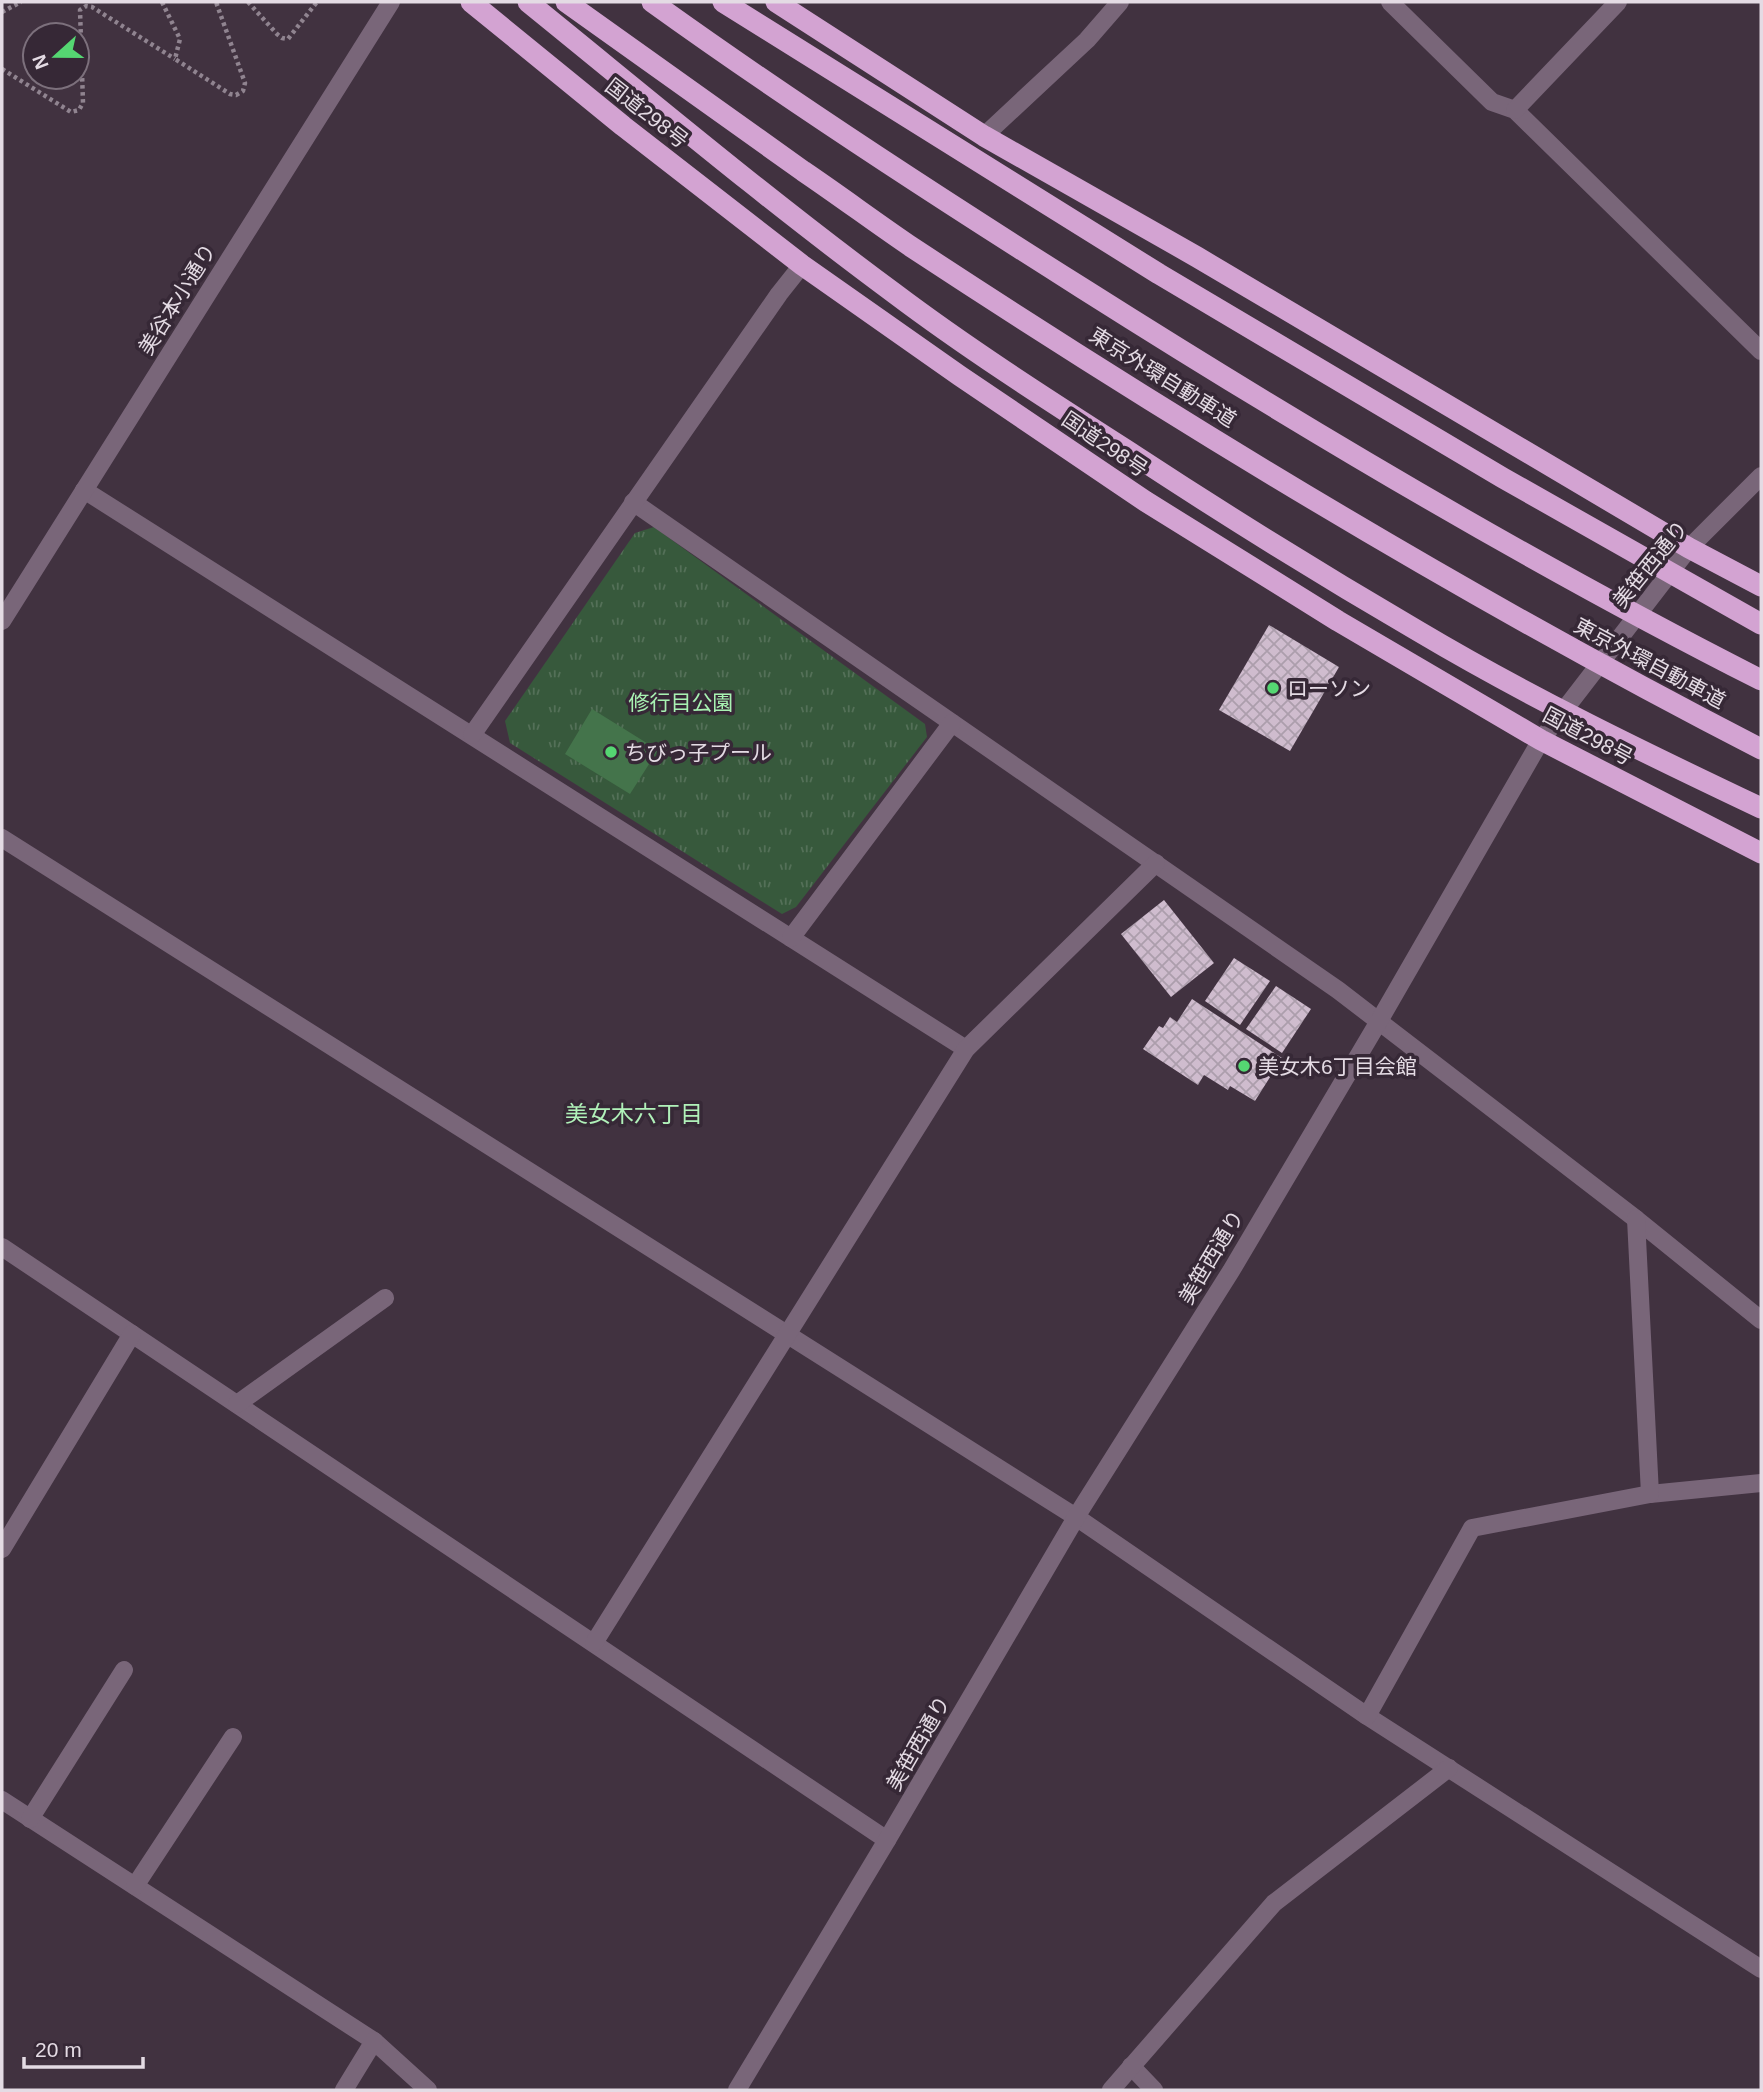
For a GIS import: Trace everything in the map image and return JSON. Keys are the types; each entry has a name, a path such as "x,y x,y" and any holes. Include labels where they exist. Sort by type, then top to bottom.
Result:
{"highway":[{"name":"国道298号","path":"471,2 623,126 802,265 960,376 1146,501 1338,621 1541,740 1761,853"},
{"path":"528,2 801,222 895,294 1010,375 1214,508 1420,633 1664,763 1761,808"},
{"name":"東京外環自動車道","path":"566,2 911,247 1259,466 1586,657 1761,749"},
{"name":"東京外環自動車道","path":"652,2 956,209 1301,426 1481,531 1761,680"},
{"path":"723,2 1171,281 1503,478 1761,624"},
{"path":"776,2 984,136 1197,257 1689,548 1761,586"}],"street":[{"name":"美谷本小通り","path":"2,621 391,2"},
{"path":"984,136 1087,40 1120,2"},
{"path":"1390,2 1492,102 1515,110 1761,351"},
{"path":"1515,110 1618,2"},
{"path":"472,735 779,294 802,265"},
{"name":"美笹西通り","path":"737,2090 1076,1517 1231,1271 1541,740 1689,548 1761,479"},
{"path":"85,489 966,1049"},
{"path":"633,502 1156,863 1379,1021 1636,1219 1761,1320"},
{"path":"791,937 952,723"},
{"path":"2,838 1076,1517 1367,1716 1760,1967"},
{"path":"594,1643 966,1049 1156,863"},
{"path":"1636,1219 1650,1494"},
{"path":"2,1247 887,1840"},
{"path":"237,1404 385,1298"},
{"path":"2,1549 132,1334"},
{"path":"1367,1716 1472,1528 1650,1494 1761,1483"},
{"path":"30,1819 124,1670"},
{"path":"135,1886 233,1737"},
{"path":"1111,2090 1274,1903 1448,1768"},
{"path":"2,1801 373,2041 428,2090"},
{"path":"344,2090 373,2041"},
{"path":"1132,2066 1154,2090"}],"path":[{"path":"2,12 21,2"},
{"path":"162,2 180,38 175,59"},
{"path":"2,69 71,112 79,110 83,103 80,10 86,6 92,7 230,94 236,95 243,92 245,83 216,2"},
{"path":"248,2 277,34 288,39 317,2"}],"green space":[{"name":"修行目公園","path":"654,527 925,724 927,737 796,907 782,914 510,743 505,721 635,533"}],"shaded area":[{"name":"ちびっ子プール","path":"592,709 658,750 630,794 565,754"}],"building":[{"path":"1269,625 1339,667 1290,751 1219,710"},
{"path":"1164,900 1214,963 1171,997 1121,934"},
{"path":"1234,958 1270,981 1240,1025 1205,1001"},
{"path":"1276,986 1311,1009 1282,1053 1246,1029"},
{"path":"1192,999 1282,1058 1255,1101 1230,1086 1228,1090 1204,1075 1198,1085 1143,1049 1159,1026 1163,1028 1170,1017 1177,1022"}],"place":[{"name":"ローソン","path":"1273,688"},
{"name":"ちびっ子プール","path":"611,752"},
{"name":"美女木6丁目会館","path":"1244,1066"}],"district":[{"name":"美女木六丁目","path":"634,1114"}]}
